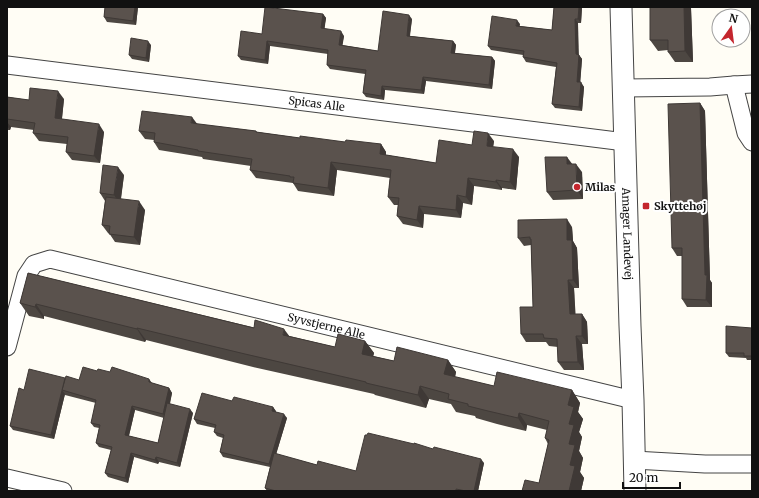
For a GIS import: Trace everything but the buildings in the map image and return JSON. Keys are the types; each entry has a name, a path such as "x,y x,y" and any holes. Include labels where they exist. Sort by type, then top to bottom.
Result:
{"street":[{"name":"Amager Landevej","path":"622,7 635,491"},
{"name":"Spicas Alle","path":"7,65 625,142"},
{"path":"624,88 710,87 752,84"},
{"path":"734,85 746,133 752,142"},
{"name":"Syvstjerne Alle","path":"7,347 26,276 34,264 50,259 633,400"},
{"path":"634,460 705,464 752,464"},
{"path":"7,478 63,491"}],"place":[{"name":"Milas","path":"577,187"},
{"name":"Skyttehøj","path":"646,206"}]}
